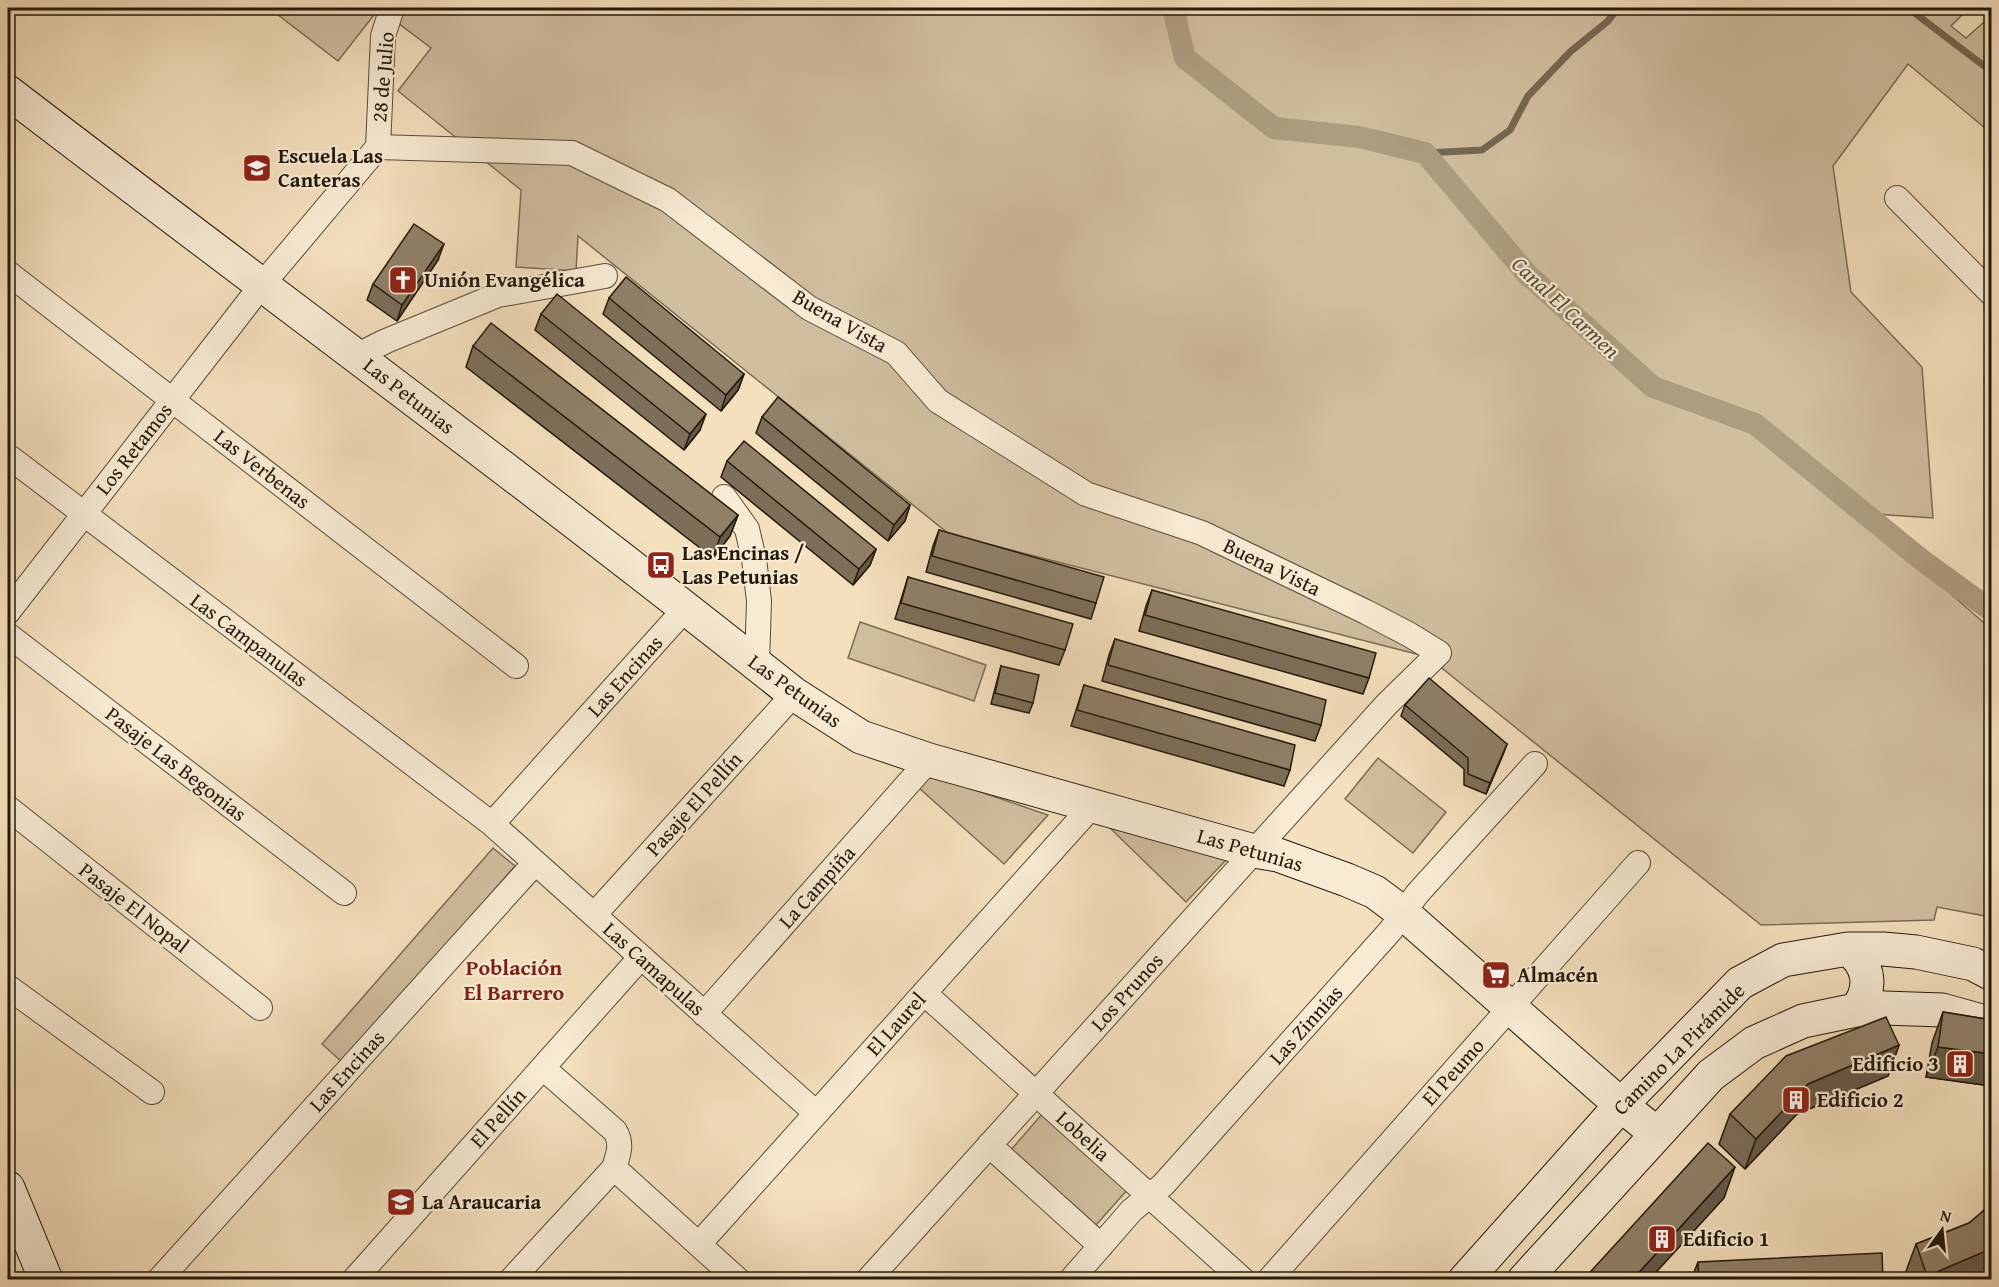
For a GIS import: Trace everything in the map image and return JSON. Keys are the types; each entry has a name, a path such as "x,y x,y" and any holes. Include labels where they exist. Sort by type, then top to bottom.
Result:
{"street":[{"name":"28 de Julio","path":"378,147 383,36 392,8"},
{"name":"Las Petunias","path":"8,92 356,356 794,694 861,737 929,760 1254,851 1278,855 1375,892 1403,913 1658,1134"},
{"path":"261,286 378,147"},
{"name":"Buena Vista","path":"378,147 572,153 668,200 809,308 896,353 938,401 1086,494 1202,533 1366,612 1410,635 1439,654 1386,705"},
{"path":"1897,198 1992,294"},
{"name":"Las Verbenas","path":"8,273 516,666"},
{"path":"356,356 386,341 498,295 604,276"},
{"name":"Los Retamos","path":"8,612 261,286"},
{"name":"Las Campanulas","path":"8,456 492,824"},
{"path":"724,496 747,529 754,559 759,601 757,664"},
{"name":"Las Encinas","path":"492,824 685,609"},
{"name":"Pasaje Las Begonias","path":"8,635 344,893"},
{"name":"Pasaje El Pellín","path":"594,915 794,694"},
{"name":"Los Prunos","path":"868,1280 1386,705"},
{"name":"La Campiña","path":"704,1014 929,760"},
{"name":"Las Zinnias","path":"1071,1280 1132,1210 1171,1176 1391,930 1417,894 1535,764"},
{"name":"El Laurel","path":"699,1244 1092,804"},
{"name":"Pasaje El Nopal","path":"8,808 260,1008"},
{"name":"Las Camapulas","path":"492,824 816,1113"},
{"name":"Las Encinas","path":"159,1280 535,862"},
{"name":"El Peumo","path":"1269,1280 1638,863"},
{"path":"1848,949 1857,955 1862,963 1868,981 1866,993 1856,1010"},
{"name":"Camino La Pirámide","path":"1465,1280 1622,1105 1740,983 1783,960 1848,949 1916,952 1973,964 1992,974"},
{"name":"El Pellín","path":"354,1280 641,957"},
{"path":"8,987 152,1092"},
{"name":"Lobelia","path":"924,993 1243,1280"},
{"name":"Camino La Pirámide","path":"1524,1280 1711,1075 1754,1043 1803,1021 1856,1010 1884,1008 1942,1010 1992,1024"},
{"path":"511,1280 614,1168 620,1144 617,1135 543,1068"},
{"path":"989,1144 1101,1246"},
{"path":"614,1168 738,1280"},
{"path":"8,1188 46,1280"}],"shaded area":[{"path":"269,8 364,8 374,15 338,61"},
{"path":"378,8 1969,8 1951,26 1966,38 1991,16 1991,133 1908,64 1833,166 1851,292 1922,367 1933,518 1858,513 1991,629 1991,917 1937,907 1934,920 1761,925 1428,657 949,534 578,236 576,271 516,267 521,190 398,91 431,48"},
{"path":"860,622 986,665 974,701 848,658"},
{"path":"1378,758 1446,812 1413,853 1345,799"},
{"path":"931,775 1048,815 1004,864 919,788"},
{"path":"1109,827 1228,858 1186,902"},
{"path":"493,848 515,866 343,1063 322,1044"},
{"path":"1043,1113 1129,1188 1096,1225 1011,1150"}],"building":[{"name":"Unión Evangélica","path":"414,224 444,244 402,305 373,284"},
{"path":"626,277 744,374 726,395 609,298"},
{"path":"557,294 706,414 690,434 541,314"},
{"path":"491,323 738,515 720,537 473,346"},
{"path":"778,397 910,505 894,525 762,417"},
{"path":"744,441 876,549 859,569 727,461"},
{"path":"939,530 1104,577 1096,603 932,556"},
{"path":"908,577 1073,624 1065,650 901,603"},
{"path":"1152,590 1376,653 1369,678 1145,615"},
{"path":"1115,639 1326,700 1321,725 1108,665"},
{"path":"1001,666 1039,675 1033,703 995,693"},
{"path":"1429,678 1507,744 1490,783 1468,774 1468,758 1405,705"},
{"path":"1084,685 1295,745 1290,770 1077,710"},
{"path":"1943,1012 1992,1020 1992,1054 1938,1047"},
{"path":"1886,1017 1899,1045 1808,1084 1756,1139 1730,1114 1786,1056"},
{"path":"1708,1143 1735,1167 1632,1280 1583,1280"},
{"path":"1992,1201 1992,1248 1927,1276 1916,1244 1969,1223"},
{"path":"1882,1253 1883,1280 1699,1280 1698,1262"}],"waterway":[{"name":"Canal El Carmen","path":"1173,8 1185,58 1274,128 1359,137 1425,153 1527,274 1653,387 1755,424 1923,561 1992,611"},
{"path":"1425,153 1482,150 1510,130 1528,96 1570,52 1608,21 1618,8"},
{"path":"1908,8 1992,72"}],"place":[{"name":"Escuela Las Canteras","path":"257,168"},
{"name":"Unión Evangélica","path":"403,280"},
{"name":"Las Encinas / Las Petunias","path":"661,565"},
{"name":"Almacén","path":"1496,975"},
{"name":"Edificio 3","path":"1960,1064"},
{"name":"Edificio 2","path":"1796,1100"},
{"name":"La Araucaria","path":"401,1202"},
{"name":"Edificio 1","path":"1662,1239"}],"district":[{"name":"Población El Barrero","path":"514,980"}]}
